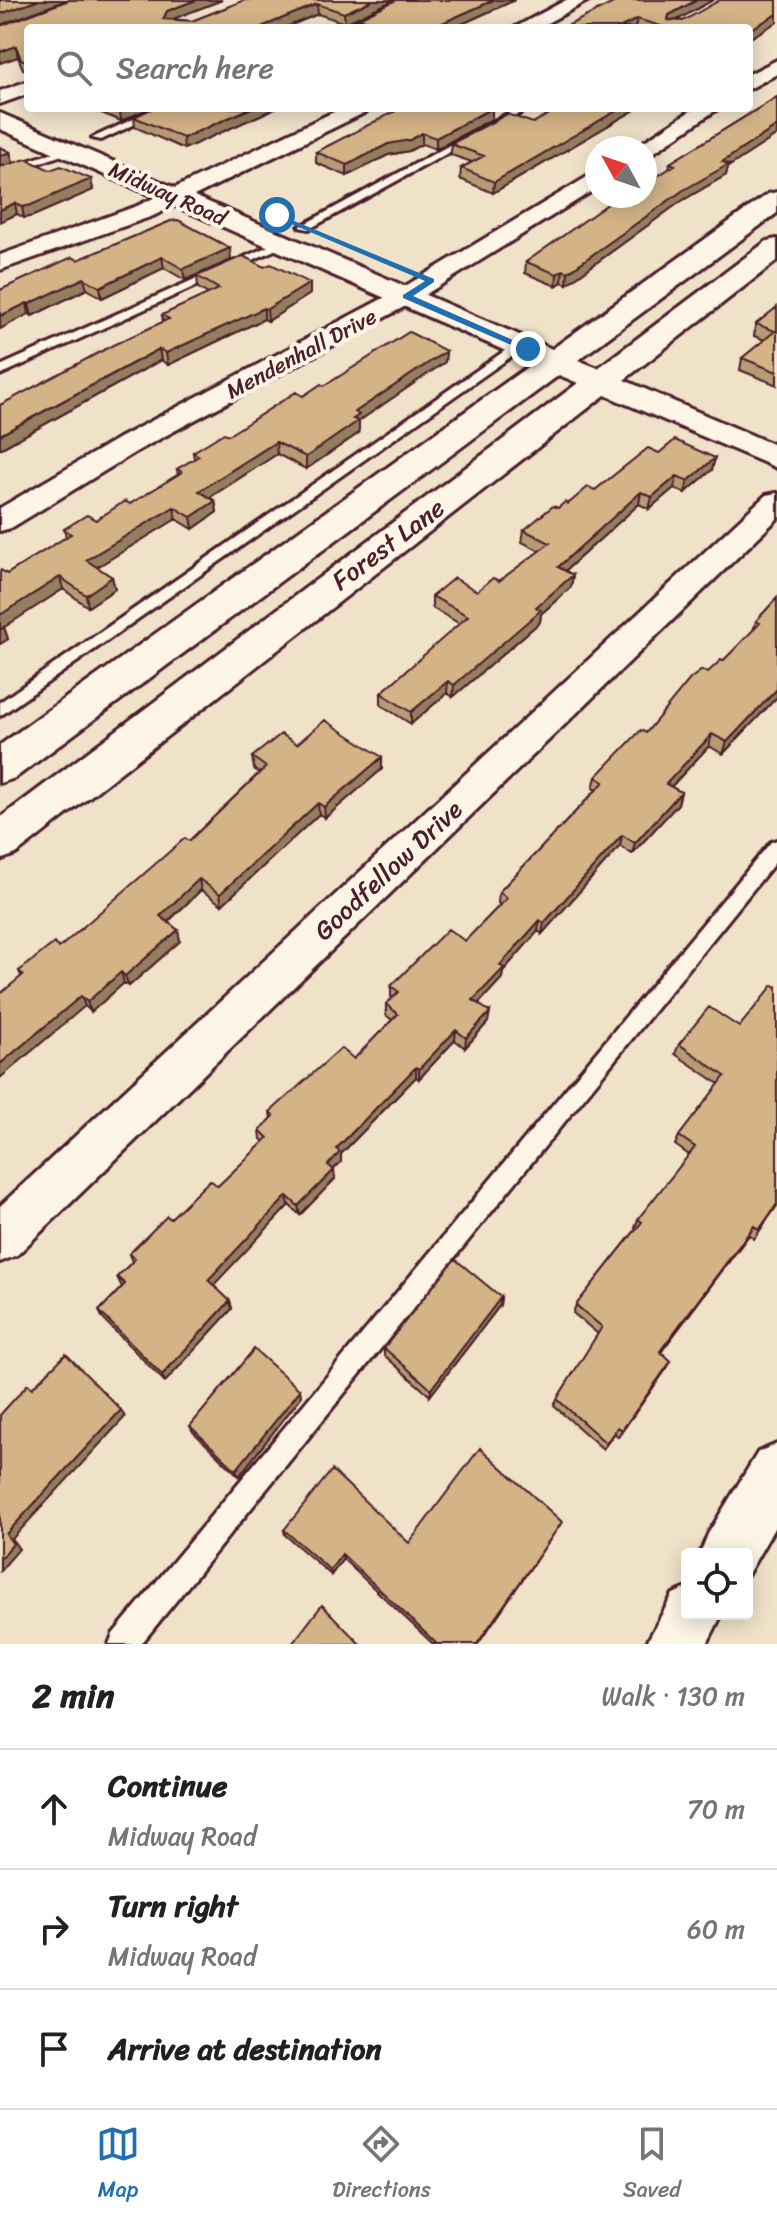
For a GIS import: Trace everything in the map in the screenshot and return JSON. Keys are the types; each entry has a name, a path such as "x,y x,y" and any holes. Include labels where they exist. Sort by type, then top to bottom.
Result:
{"main road":[{"name":"Midway Road","path":"0,103 24,112"},
{"name":"Midway Road","path":"0,103 71,150 176,197 295,235 567,352 612,372 777,458"},
{"name":"Midway Road","path":"25,112 97,138 205,184 295,235"},
{"name":"Forest Lane","path":"0,767 777,200"},
{"name":"Forest Lane","path":"0,842 777,247"},
{"name":"Midway Road","path":"419,288 520,346 567,352"},
{"name":"Midway Road","path":"612,372 777,427"}],"street":[{"path":"531,24 580,0"},
{"path":"753,81 777,66"},
{"path":"0,103 24,89"},
{"path":"0,263 176,197 351,112"},
{"path":"657,140 703,112"},
{"name":"Mendenhall Drive","path":"0,521 157,429 419,288 585,185"},
{"name":"Goodfellow Drive","path":"0,1238 777,502"},
{"path":"732,1548 777,1471"},
{"path":"675,1644 689,1620"}],"lane":[{"path":"354,24 408,0"},
{"path":"97,138 156,112"},
{"path":"0,371 295,235 518,112"},
{"path":"0,174 71,150"},
{"path":"0,710 520,346"},
{"path":"123,1644 777,847"}],"building":[{"path":"0,0 39,0 0,14"},
{"path":"69,0 196,0 167,11 163,19 192,21 245,0 373,0 344,13 317,4 269,24 24,24 24,60 16,46 0,52 0,26"},
{"path":"396,0 494,0 440,24 376,24 359,18"},
{"path":"619,0 697,0 669,15 668,20 683,21 720,0 777,0 777,14 753,28 753,24 654,24 637,19 627,24 571,24"},
{"path":"777,97 777,126 722,162 729,164 682,191 568,272 563,270 557,274 526,262 602,208 657,208 657,176 675,165 670,163"},
{"path":"145,112 242,112 183,138 134,117"},
{"path":"393,112 485,112 436,138 422,133 410,140 388,144 347,165 316,152"},
{"path":"553,112 614,112 494,182 461,168 484,156 451,144 507,114 533,123"},
{"path":"0,147 10,152 0,156"},
{"path":"26,159 50,170 61,166 91,179 31,205 22,207 15,203 0,210 0,167"},
{"path":"178,220 230,248 183,269 162,257 100,287 84,278 0,316 0,290 72,257 78,260"},
{"path":"243,256 264,267 271,264 310,283 267,309 166,353 159,349 0,435 0,405 169,319 162,315 219,289 197,276"},
{"path":"777,307 777,372 742,358 775,331 756,324"},
{"path":"409,332 446,351 355,412 359,415 353,419 358,421 306,457 276,442 199,491 215,501 191,517 174,507 86,560 112,577 86,595 60,577 0,615 1,570 7,574 71,534 64,529 87,515 96,520 125,501 130,504 182,472 177,469 199,456 193,452 224,433 229,435 296,392 303,396 321,384 324,386"},
{"path":"675,440 715,458 688,481 677,476 652,497 641,492 558,567 573,575 536,607 541,610 454,685 448,681 411,712 381,693 468,616 432,596 454,578 477,591 493,578 499,581 550,543 524,530 553,506 558,508 565,502 568,504 588,487 595,490 648,448 659,453"},
{"path":"777,598 777,689 727,742 712,734 666,784 681,792 635,843 622,835 544,923 540,920 500,965 504,968 473,1000 490,1012 466,1038 456,1030 419,1069 416,1067 336,1149 340,1152 328,1165 334,1170 298,1206 287,1196 208,1280 230,1301 162,1375 99,1311 125,1284 117,1277 135,1259 129,1254 167,1216 170,1219 210,1180 218,1186 268,1138 260,1130 274,1116 270,1112 341,1048 354,1059 398,1014 386,1004 399,992 391,986 448,929 465,941 507,898 499,892 604,782 596,777 641,730 646,733 690,679 702,670 707,673 723,661 760,623 756,621"},
{"path":"325,720 382,757 324,807 318,803 220,894 199,879 160,916 178,930 125,976 121,972 87,1002 81,996 0,1064 0,994 23,975 19,971 54,943 59,948 185,838 189,841 266,767 252,757 281,734 297,744"},
{"path":"773,985 777,987 777,1204 759,1230 754,1226 660,1351 671,1361 622,1430 618,1427 606,1443 557,1399 602,1327 576,1305 642,1222 638,1219 695,1147 679,1136 725,1076 679,1044 709,1007 739,1027"},
{"path":"455,1259 501,1297 431,1389 384,1348"},
{"path":"254,1349 300,1390 236,1470 190,1426"},
{"path":"66,1354 121,1410 6,1534 13,1544 0,1559 0,1415 28,1384 32,1388"},
{"path":"480,1448 562,1522 477,1644 437,1644 342,1554 330,1570 284,1530 332,1470 409,1543"},
{"path":"322,1605 360,1644 292,1644"}],"route":[{"path":"277,215 431,281 406,296 528,349"}]}
